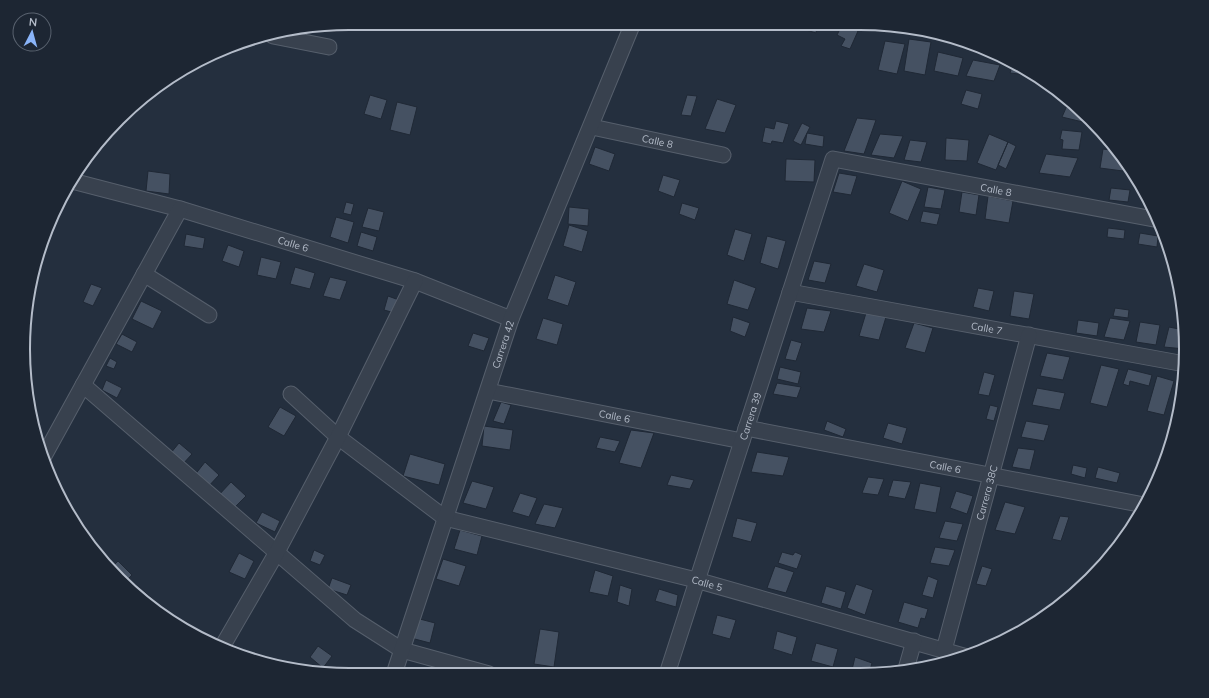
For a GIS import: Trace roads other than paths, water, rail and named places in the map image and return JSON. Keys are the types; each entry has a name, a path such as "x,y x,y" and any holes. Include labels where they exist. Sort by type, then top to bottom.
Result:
{"street":[{"name":"Carrera 42","path":"396,668 511,319 592,127 630,30"},
{"path":"280,38 329,47"},
{"name":"Calle 8","path":"592,127 722,155"},
{"name":"Calle 8","path":"833,159 1151,218"},
{"name":"Carrera 39","path":"669,668 833,159"},
{"name":"Calle 6","path":"77,182 180,209 415,281 511,319"},
{"path":"47,451 180,209"},
{"path":"144,274 210,315"},
{"path":"224,643 277,552 338,437 415,281"},
{"name":"Calle 7","path":"790,292 1178,363"},
{"name":"Carrera 38C","path":"944,650 1029,335"},
{"path":"83,385 355,620 402,650 467,668"},
{"name":"Calle 6","path":"488,391 990,475 1138,504"},
{"path":"291,394 338,437 445,518"},
{"name":"Calle 5","path":"445,518 696,580 955,653"},
{"path":"907,664 914,641"}]}
